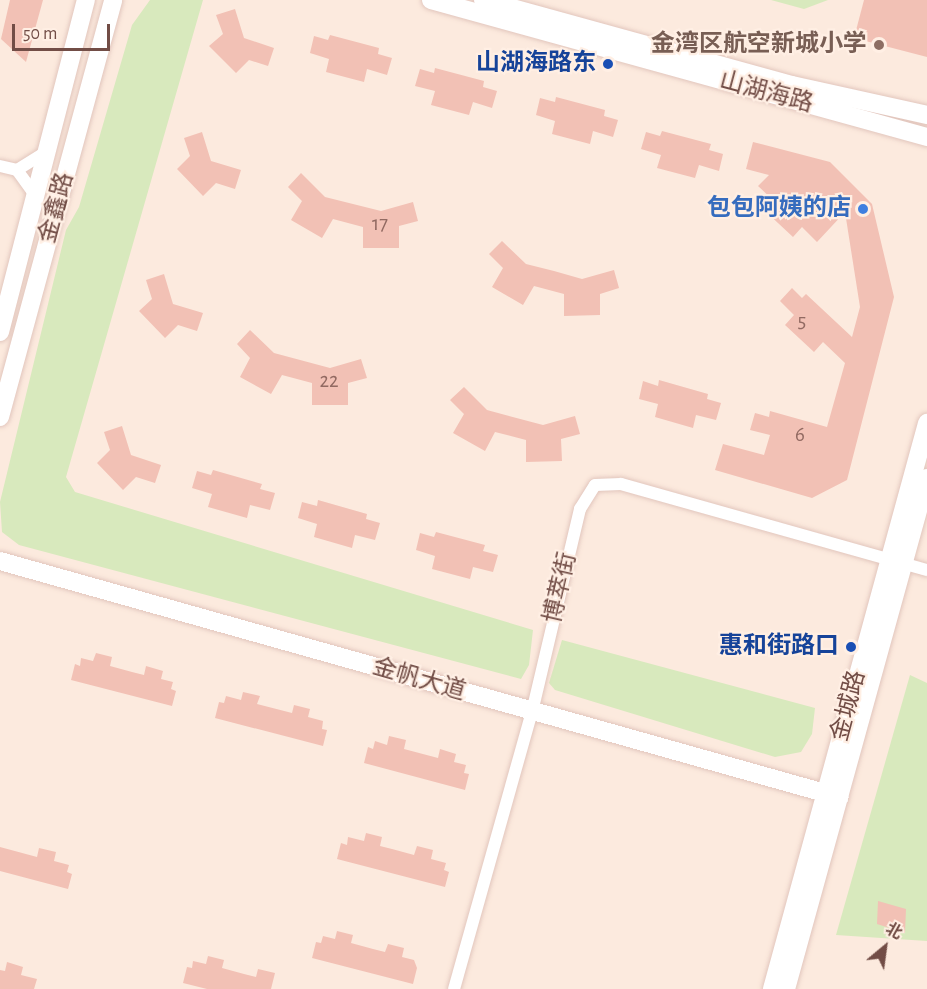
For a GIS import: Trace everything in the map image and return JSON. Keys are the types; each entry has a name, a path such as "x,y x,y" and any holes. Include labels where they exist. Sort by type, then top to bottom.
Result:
{"street":[{"name":"金鑫路","path":"0,332 50,149 86,0"},
{"name":"山湖海路","path":"431,0 927,137"},
{"name":"山湖海路","path":"483,0 792,85 927,115"},
{"name":"金鑫路","path":"0,417 114,4"},
{"path":"909,132 927,144"},
{"path":"17,170 50,149"},
{"path":"0,165 17,170 36,197"},
{"name":"金城路","path":"772,989 832,795 896,561 927,423"},
{"name":"金城路","path":"896,561 927,478"},
{"name":"博萃街","path":"454,989 532,712 580,509 595,484 621,484 896,561"},
{"name":"金帆大道","path":"0,561 832,795"},
{"path":"896,561 927,570"},
{"name":"金城路","path":"786,989 832,795"}],"green space":[{"path":"150,0 203,0 66,477 75,492 533,630 529,665 521,679 19,545 2,532 0,502 66,230 79,207 132,25"},
{"path":"771,0 828,0 804,9"},
{"path":"562,640 815,708 812,734 801,752 775,757 555,690 549,683"},
{"path":"910,675 927,683 927,941 836,935"}],"building":[{"path":"10,0 43,0 26,62 1,39"},
{"path":"864,0 927,0 927,57 854,38"},
{"path":"235,9 244,38 274,48 268,66 249,60 236,73 209,46 223,34 216,15"},
{"path":"330,35 379,48 378,54 392,58 387,75 367,69 364,82 326,72 329,59 310,53 314,36 328,40"},
{"path":"435,68 484,81 483,87 497,91 492,108 473,102 469,115 431,105 435,91 415,86 420,69 434,73"},
{"path":"556,97 605,110 604,116 618,120 613,137 593,131 590,144 552,134 555,121 536,115 540,98 555,102"},
{"path":"662,131 711,144 709,150 723,154 719,171 699,165 695,178 657,168 661,155 641,149 646,132 660,136"},
{"path":"202,132 211,161 241,170 235,189 216,183 203,196 177,169 190,156 184,138"},
{"path":"753,142 830,162 872,204 894,297 847,480 812,498 715,470 723,444 764,455 770,435 750,430 755,413 769,417 770,411 827,427 845,363 823,342 814,352 785,325 794,315 780,301 792,288 802,298 806,294 852,337 860,307 845,212 817,242 802,227 793,237 764,210 773,200 758,186 769,175 746,169"},
{"path":"301,173 325,197 381,211 413,202 418,221 399,226 399,248 363,248 363,227 333,219 322,238 291,220 302,201 288,187"},
{"path":"502,241 526,264 582,279 614,270 619,288 600,294 600,315 564,316 564,294 534,286 523,305 492,287 503,268 489,254"},
{"path":"164,274 173,304 203,313 197,331 178,325 165,338 139,311 152,299 146,280"},
{"path":"250,330 274,353 330,368 361,359 367,378 348,383 348,405 312,405 312,383 282,375 271,394 240,377 250,358 237,344"},
{"path":"659,380 708,394 707,399 721,403 716,420 696,415 693,428 655,417 658,404 639,399 643,381 658,386"},
{"path":"464,387 487,410 543,425 575,416 580,434 561,439 562,461 526,462 526,440 495,432 485,451 453,433 464,414 450,400"},
{"path":"122,426 131,455 161,465 155,483 136,477 123,490 97,463 110,450 104,432"},
{"path":"213,470 262,484 260,489 275,493 270,510 250,505 247,518 208,507 212,494 192,488 197,471 211,475"},
{"path":"318,500 367,514 366,519 380,523 375,540 355,535 352,548 314,537 317,524 298,518 302,502 317,506"},
{"path":"436,532 485,545 483,551 498,555 493,572 473,567 470,579 432,569 435,556 416,550 420,533 434,537"},
{"path":"96,653 112,657 110,666 132,672 144,675 146,666 163,671 161,679 173,682 171,689 176,691 172,706 71,680 75,664 80,666 81,658 93,661"},
{"path":"243,692 260,696 257,704 292,713 294,705 310,709 308,717 323,721 322,729 327,730 323,746 215,718 219,702 224,703 226,696 241,700"},
{"path":"389,736 406,740 404,749 438,758 440,749 456,754 454,762 466,765 464,773 469,774 465,790 364,763 368,747 373,749 375,741 387,745"},
{"path":"366,833 382,837 380,846 414,855 417,846 433,850 431,859 446,863 444,870 449,872 445,887 337,859 341,843 347,845 348,837 364,841"},
{"path":"0,847 37,857 39,848 56,852 54,861 69,865 67,872 72,874 68,889 0,871"},
{"path":"878,901 906,909 905,933 877,924"},
{"path":"337,931 353,935 351,943 373,949 385,952 388,944 404,948 402,957 414,960 417,968 413,984 312,958 316,942 321,943 323,936 335,939"},
{"path":"208,956 224,960 222,968 244,974 256,977 258,969 275,973 271,989 207,989 183,983 187,967 192,968 193,961 206,964"},
{"path":"7,962 23,967 21,975 37,979 34,989 0,989 0,970 5,971"}],"place":[{"name":"金湾区航空新城小学","path":"879,45"},
{"name":"山湖海路东","path":"608,64"},
{"name":"包包阿姨的店","path":"863,209"},
{"name":"惠和街路口","path":"851,647"}]}
